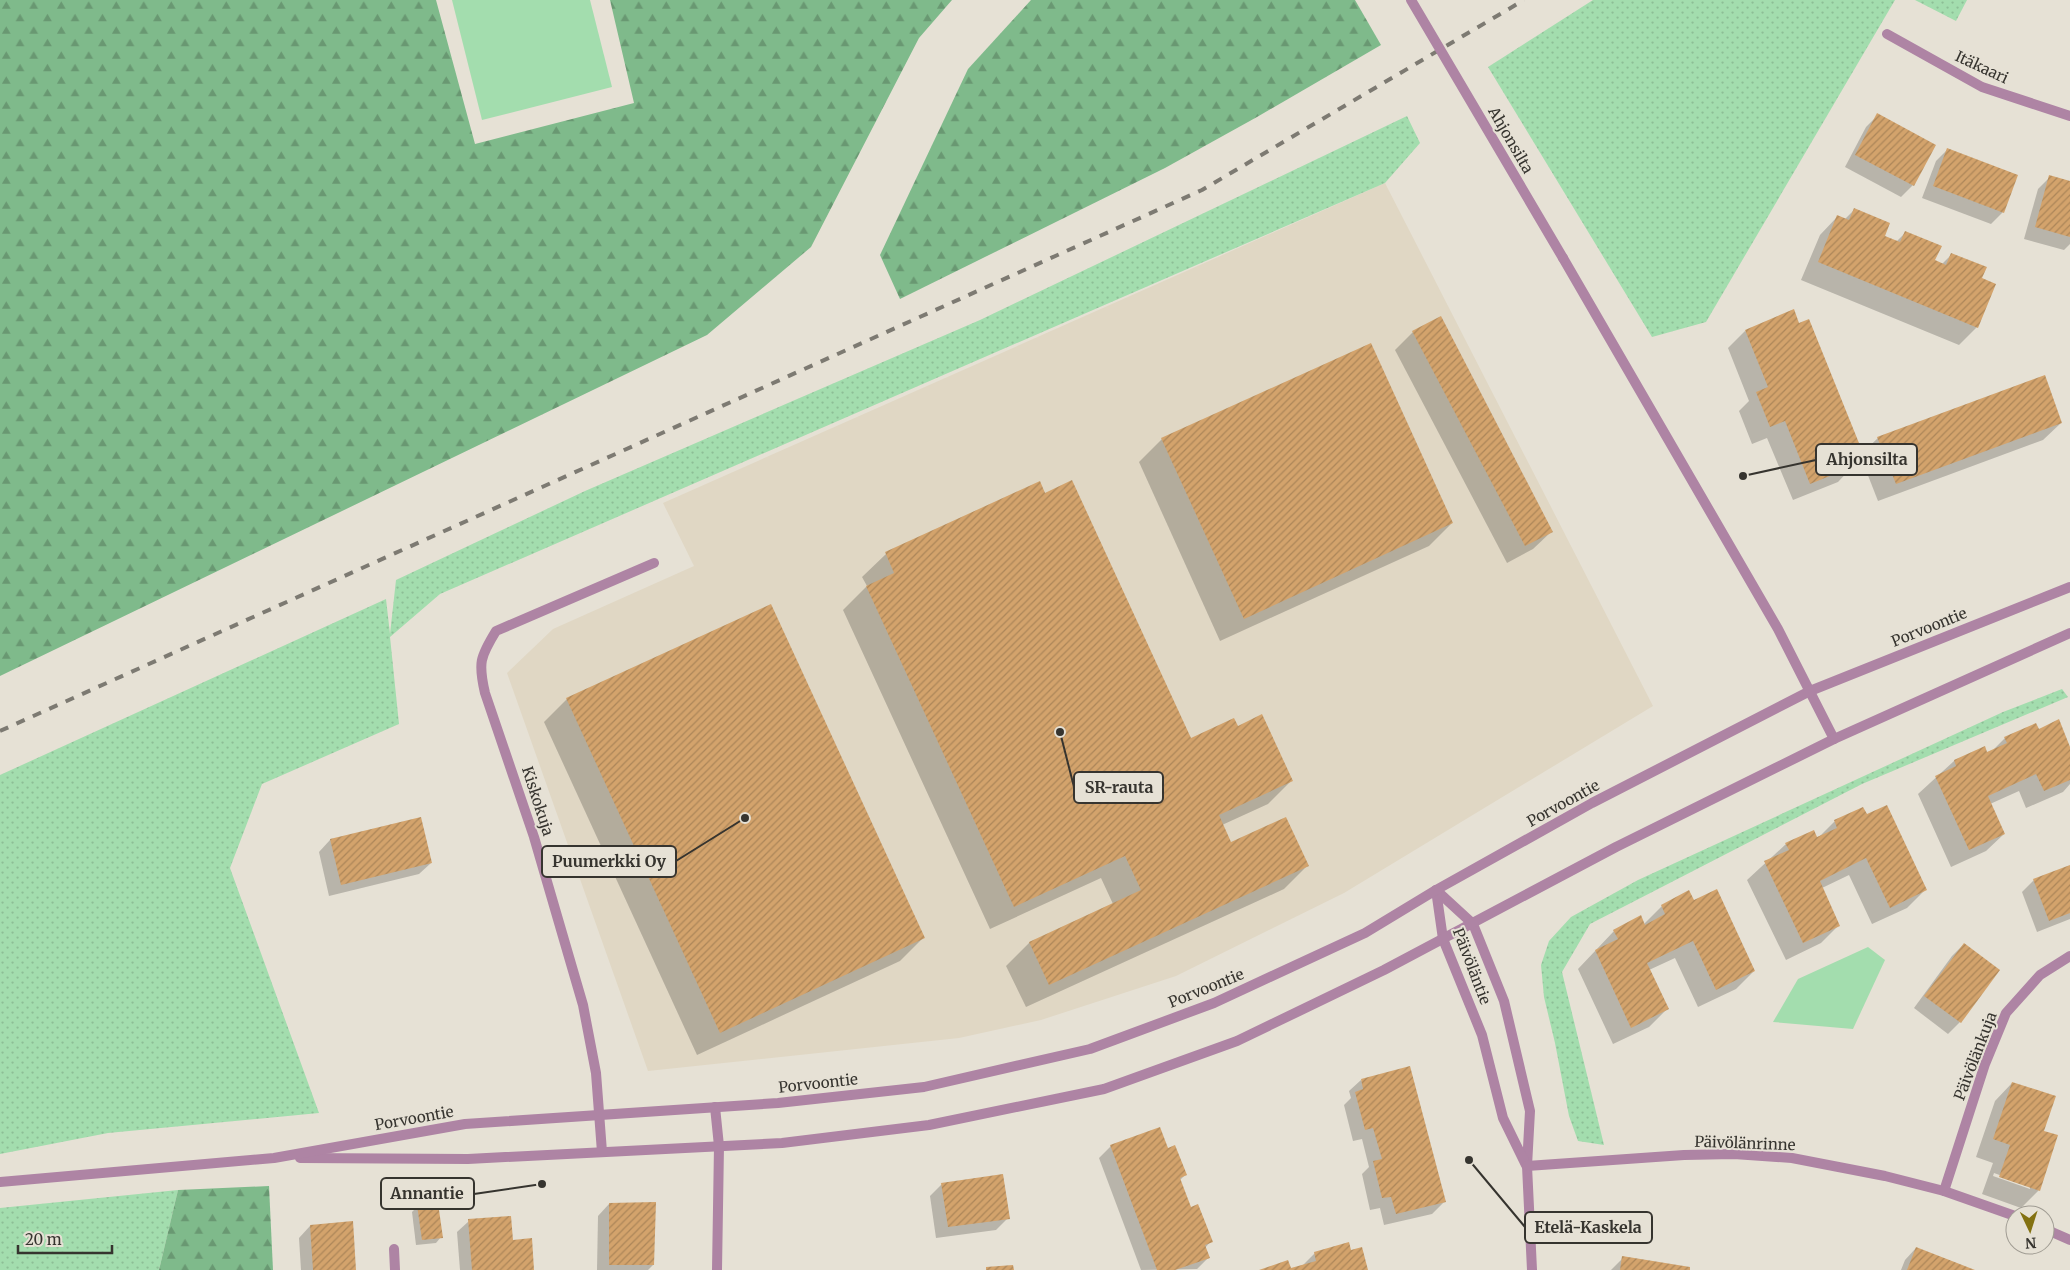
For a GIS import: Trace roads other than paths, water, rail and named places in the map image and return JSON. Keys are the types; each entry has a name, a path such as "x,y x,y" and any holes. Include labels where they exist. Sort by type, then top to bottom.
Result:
{"street":[{"name":"Ahjonsilta","path":"1411,0 1778,629 1834,739"},
{"name":"Itäkaari","path":"1887,34 1982,86 2070,116"},
{"name":"Kiskokuja","path":"602,1152 596,1073 583,1005 534,836 485,693 481,675 482,653 496,632 654,563"},
{"name":"Porvoontie","path":"0,1182 274,1158 465,1124 778,1103 924,1086 1090,1049 1214,1003 1365,933 1436,890 1592,803 1810,691 2070,587"},
{"name":"Porvoontie","path":"274,1158 468,1159 782,1142 929,1125 1104,1089 1237,1041 1384,970 1616,847 1834,739 2070,633"},
{"name":"Päivöläntie","path":"1436,890 1473,924 1504,1001 1530,1111 1527,1166 1532,1270"},
{"name":"Päivöläntie","path":"1436,890 1443,939 1482,1035 1503,1118 1527,1166"},
{"name":"Päivölänkuja","path":"1944,1191 1984,1064 2006,1013 2040,975 2070,956"},
{"path":"715,1107 719,1146 717,1270"},
{"name":"Päivölänrinne","path":"1527,1166 1684,1155 1734,1154 1782,1157 1885,1176 1944,1191 2005,1212"},
{"path":"2055,1233 2070,1240"},
{"path":"394,1249 395,1270"}],"railway":[{"path":"0,731 1202,190 1524,0"}],"place":[{"name":"Ahjonsilta","path":"1743,476"},
{"name":"SR-rauta","path":"1060,732"},
{"name":"Puumerkki Oy","path":"745,818"},
{"name":"Etelä-Kaskela","path":"1469,1160"},
{"name":"Annantie","path":"542,1184"}]}
